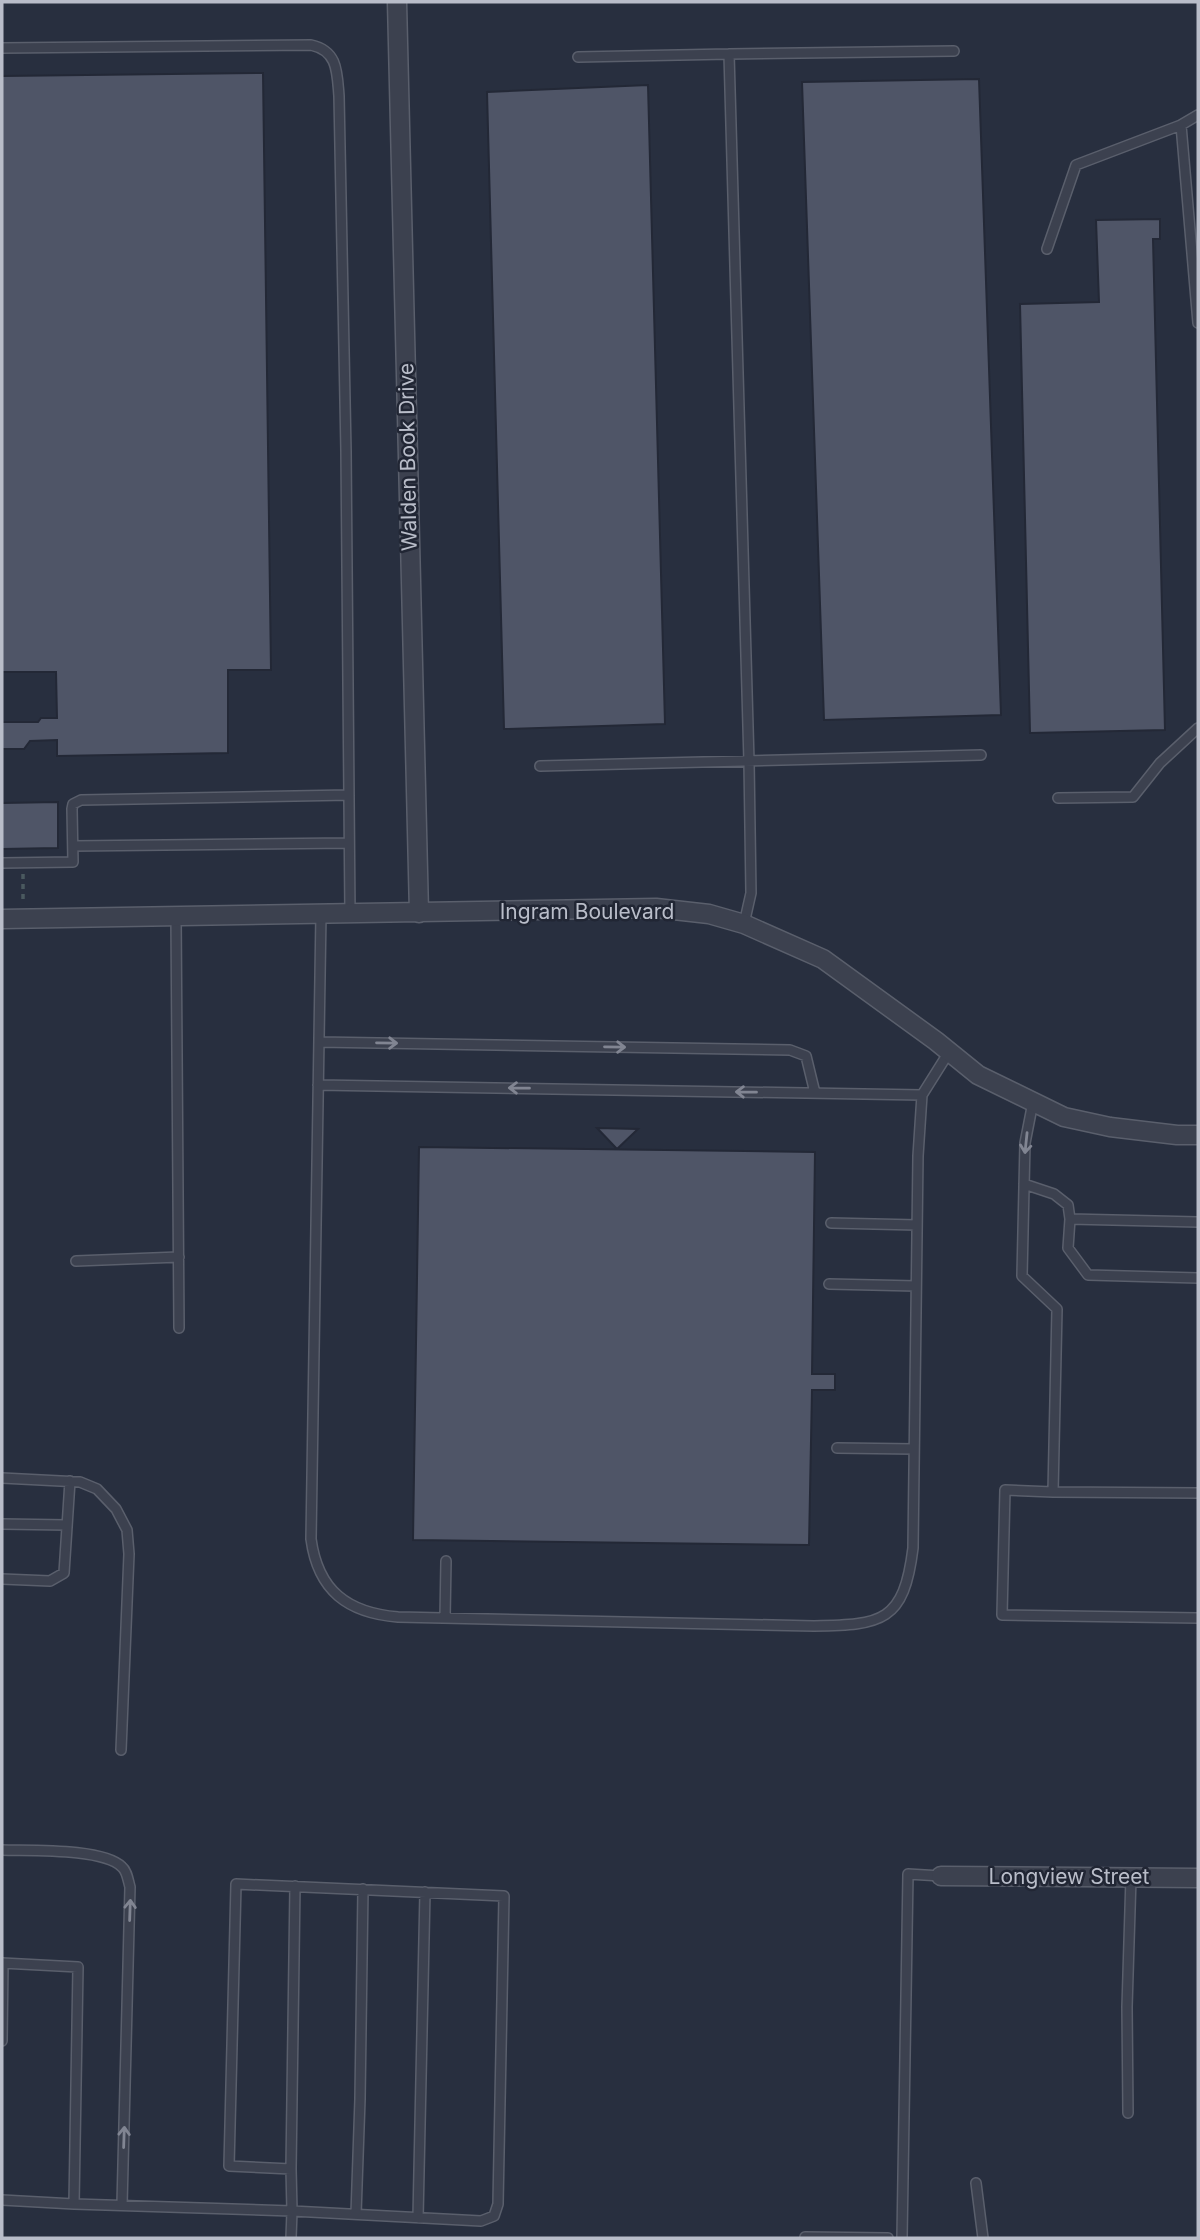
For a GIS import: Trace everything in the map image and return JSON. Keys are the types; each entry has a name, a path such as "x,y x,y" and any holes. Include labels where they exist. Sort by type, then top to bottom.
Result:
{"street":[{"name":"Walden Book Drive","path":"397,2 419,913"},
{"name":"Ingram Boulevard","path":"2,919 656,908 709,914 744,925 823,959 978,1075 1064,1117 1110,1127 1198,1135"},
{"name":"Longview Street","path":"941,1876 1198,1878"}],"lane":[{"path":"2,48 311,46 323,48 333,59 339,96 346,451 350,914"},
{"path":"578,57 954,51"},
{"path":"729,54 749,762 751,893 744,925"},
{"path":"1047,248 1076,165 1181,125 1198,115"},
{"path":"1181,125 1198,323"},
{"path":"1058,798 1133,797 1160,763 1198,728"},
{"path":"540,766 981,755"},
{"path":"2,863 73,862 72,809 73,804 80,800 349,795"},
{"path":"73,846 349,843"},
{"path":"321,914 311,1539 321,1576 345,1603 385,1616 814,1626 872,1621 894,1608 906,1587 913,1548 918,1156 922,1095 949,1052"},
{"path":"176,917 179,1328"},
{"path":"319,1042 790,1050 806,1056 815,1093"},
{"path":"318,1085 922,1095"},
{"path":"1033,1102 1025,1143 1022,1276 1057,1309 1052,1492"},
{"path":"1024,1184 1054,1194 1068,1205 1068,1248 1088,1275 1198,1278"},
{"path":"1070,1219 1198,1222"},
{"path":"831,1223 917,1225"},
{"path":"76,1261 179,1257"},
{"path":"829,1284 916,1286"},
{"path":"837,1448 914,1449"},
{"path":"2,1478 80,1482 97,1489 116,1509 127,1530 129,1554 121,1750"},
{"path":"2,1579 50,1581 64,1573 70,1481"},
{"path":"1198,1493 1005,1490 1002,1615 1198,1618"},
{"path":"2,1524 67,1525"},
{"path":"445,1618 446,1561"},
{"path":"2,1850 99,1856 110,1858 124,1868 130,1887 122,2205"},
{"path":"902,2238 908,1874 941,1876"},
{"path":"1128,2113 1127,2007 1131,1877"},
{"path":"2,2200 481,2221 494,2216 498,2204 504,1895 236,1884 229,2166 291,2169"},
{"path":"291,2238 295,1886"},
{"path":"356,2214 363,1889"},
{"path":"418,2218 425,1892"},
{"path":"2,2041 2,1963 78,1967 74,2204"},
{"path":"976,2183 983,2238"},
{"path":"805,2237 888,2238"}],"path":[{"path":"23,874 23,900"}],"building":[{"path":"263,73 271,670 228,670 228,753 57,756 57,740 30,741 24,749 2,749 2,722 38,722 41,718 57,718 56,672 2,672 2,76"},
{"path":"979,79 1001,715 824,720 802,82"},
{"path":"648,85 665,724 504,729 487,92"},
{"path":"1160,219 1160,239 1153,239 1165,730 1030,733 1020,304 1099,302 1096,220"},
{"path":"58,802 58,848 2,849 2,803"},
{"path":"597,1128 638,1129 617,1149"},
{"path":"419,1147 815,1152 812,1374 835,1374 835,1390 812,1390 809,1545 413,1540"}]}
